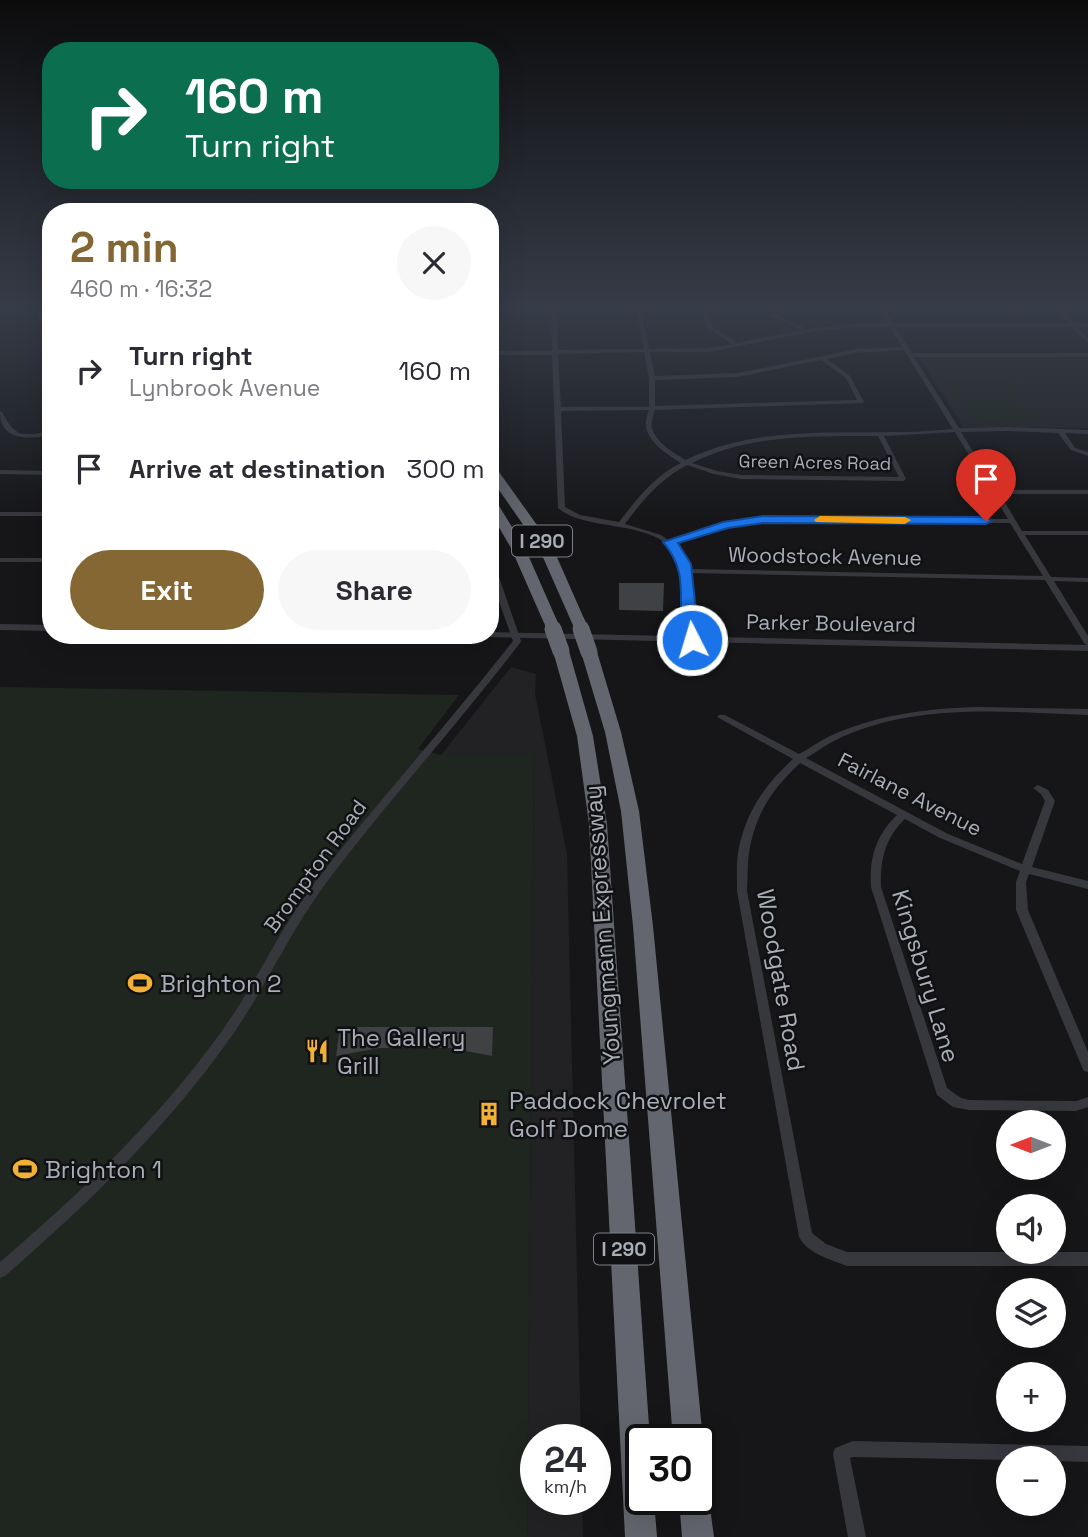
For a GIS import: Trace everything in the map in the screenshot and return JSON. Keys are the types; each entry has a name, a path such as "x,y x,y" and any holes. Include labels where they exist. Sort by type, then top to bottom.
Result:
{"highway":[{"name":"Youngmann Expressway","path":"499,481 545,546 579,623 613,732 630,811 643,926 687,1424"},
{"name":"Youngmann Expressway","path":"499,516 518,548 551,623 586,736 598,824 641,1537"},
{"path":"696,1515 698,1537"}],"street":[{"path":"555,378 561,504 565,511 575,515 653,533 669,542 683,556 692,640"},
{"path":"652,378 658,378"},
{"name":"Green Acres Road","path":"652,378 652,409 648,425 653,436 669,453 686,463 716,473 741,477 903,479 880,434"},
{"path":"556,409 652,409 861,402 848,378"},
{"path":"925,378 1088,645"},
{"path":"0,413 10,432 26,436 42,434"},
{"path":"621,524 656,483 686,463 724,448 776,438 957,430 1088,432"},
{"path":"1060,431 1073,449 1088,454"},
{"path":"0,472 42,473"},
{"path":"995,492 1088,492"},
{"path":"0,513 42,514"},
{"path":"669,542 727,524 763,520 1013,521"},
{"path":"1020,533 1088,533"},
{"path":"0,560 42,561"},
{"name":"Woodstock Avenue","path":"686,571 1088,580"},
{"path":"499,589 515,635"},
{"path":"0,627 42,628"},
{"name":"Parker Boulevard","path":"499,635 1088,645"},
{"name":"Brompton Road","path":"0,1271 87,1195 130,1152 182,1092 243,1009 308,899 497,668 517,641 515,635"},
{"name":"Woodgate Road","path":"1088,712 965,709 925,713 859,727 830,739 799,758 774,781 752,815 741,869 742,891 806,1237 821,1250 847,1259 1088,1259"},
{"name":"Fairlane Avenue","path":"722,716 902,815 974,849 1025,869 1088,885"},
{"path":"1038,788 1045,792 1050,801 1025,869 1020,895 1022,910 1088,1067"},
{"name":"Kingsbury Lane","path":"902,815 880,845 875,859 876,887 942,1091 958,1103 969,1105 1076,1106 1088,1102"},
{"path":"857,1537 841,1454 853,1449 1088,1454"}],"shaded area":[{"path":"932,378 1088,378 1088,428 963,427"},
{"path":"945,381 1004,381 1034,421 971,420"},
{"path":"511,667 536,674 535,694 567,854 581,1424 528,1424 534,756 441,755"},
{"path":"0,687 459,695 418,749 441,755 534,755 528,1424 520,1424 520,1515 527,1515 527,1537 0,1537"},
{"path":"527,1515 582,1515 583,1537 527,1537"}],"building":[{"path":"619,583 664,583 663,611 619,610"},
{"name":"Paddock Chevrolet Golf Dome","path":"340,1027 493,1027 492,1056 450,1048 379,1048 336,1056"}],"slow traffic":[{"path":"820,520 905,520"}],"place":[{"name":"Brighton 2","path":"140,983"},
{"name":"The Gallery Grill","path":"317,1051"},
{"name":"Paddock Chevrolet Golf Dome","path":"489,1114"},
{"name":"Brighton 1","path":"25,1169"}],"route":[{"path":"692,640 685,564 678,549 669,542 727,524 763,520 986,521"}]}
